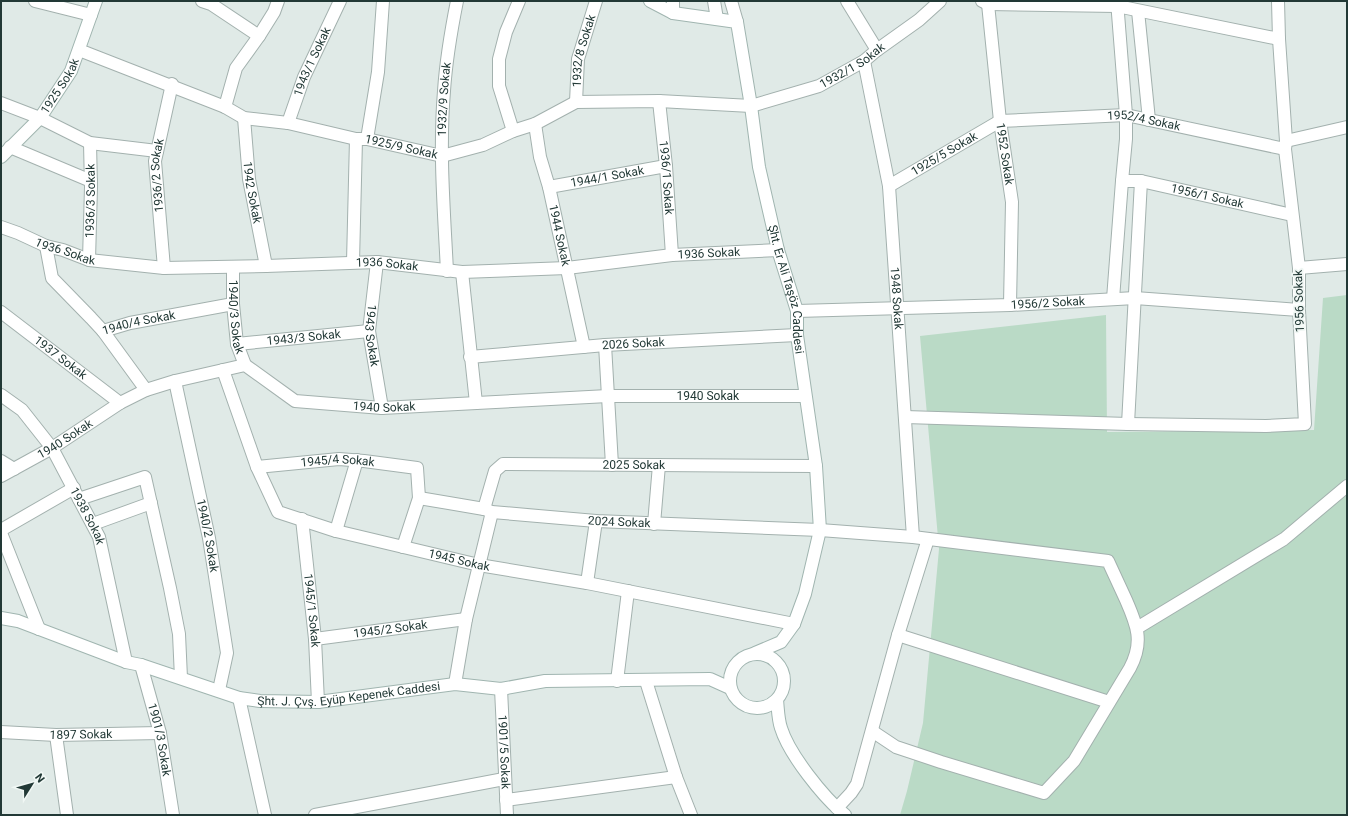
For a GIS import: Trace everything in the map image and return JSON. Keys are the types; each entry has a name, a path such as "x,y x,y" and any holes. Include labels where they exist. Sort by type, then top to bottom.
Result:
{"street":[{"path":"36,1 91,15"},
{"name":"1925 Sokak","path":"1,157 40,118 71,70 96,1"},
{"path":"202,1 211,4 259,36"},
{"path":"225,107 236,68 259,36 274,12 278,1"},
{"name":"1943/1 Sokak","path":"288,124 304,77 340,1"},
{"path":"353,262 361,139 378,72 383,1"},
{"name":"1932/9 Sokak","path":"447,271 442,156 444,92 450,39 457,1"},
{"path":"513,131 499,86 499,59 506,32 519,1"},
{"name":"1932/8 Sokak","path":"576,102 578,59 596,1"},
{"path":"650,1 717,19 737,22"},
{"path":"714,1 717,19"},
{"name":"Şht. Er Ali Taşöz Caddesi","path":"731,1 737,22 751,106 759,167 778,250 797,311 797,335 816,466 820,530 805,594 794,624 781,642"},
{"path":"847,1 877,50"},
{"name":"1932/1 Sokak","path":"751,106 819,86 864,61 920,20 940,1"},
{"name":"1956 Sokak","path":"1128,424 1266,426 1305,424 1298,310 1299,268 1292,215 1286,145 1278,1"},
{"path":"985,2 1117,4 1138,11 1279,39"},
{"name":"1952 Sokak","path":"985,2 1012,202 1010,305"},
{"path":"1113,299 1126,139 1126,115 1117,4"},
{"path":"1138,11 1149,120"},
{"name":"1925/9 Sokak","path":"79,50 172,85 225,107 244,118 288,124 442,156 482,145 513,131 535,124 576,102 659,101 751,106"},
{"name":"1948 Sokak","path":"864,61 889,186 913,537"},
{"name":"1936/2 Sokak","path":"164,268 155,161 172,85"},
{"name":"1936/1 Sokak","path":"659,101 666,166 672,255"},
{"path":"1,103 40,118 90,143 157,151"},
{"name":"1952/4 Sokak","path":"1000,121 1126,115 1286,145"},
{"name":"1942 Sokak","path":"244,118 249,179 266,266"},
{"name":"1925/5 Sokak","path":"889,186 1000,121"},
{"name":"1944 Sokak","path":"535,124 540,157 549,187 584,347"},
{"path":"1286,145 1347,127"},
{"name":"1936/3 Sokak","path":"89,260 91,181 90,143"},
{"path":"10,147 91,181"},
{"name":"1944/1 Sokak","path":"549,187 666,166"},
{"name":"1956/1 Sokak","path":"1122,181 1141,181 1292,215"},
{"path":"905,417 1128,424 1136,298 1141,181"},
{"name":"1936 Sokak","path":"1,227 46,246 63,250 89,260 164,268 377,262 462,272 567,268 672,255 778,250"},
{"name":"1940/4 Sokak","path":"46,246 52,278 103,331 130,323 232,304"},
{"name":"1943 Sokak","path":"377,262 369,332 382,408"},
{"path":"1299,268 1347,264"},
{"name":"1940/3 Sokak","path":"233,267 232,304 237,344 245,365"},
{"path":"462,272 476,403"},
{"name":"1956/2 Sokak","path":"797,311 1010,305 1136,298 1298,310"},
{"name":"1937 Sokak","path":"1,312 120,403"},
{"path":"103,331 146,390"},
{"name":"1943/3 Sokak","path":"237,344 369,332"},
{"name":"2026 Sokak","path":"470,357 605,345 797,335"},
{"path":"605,345 612,465"},
{"name":"1940 Sokak","path":"1,476 52,448 120,403 146,390 175,381 245,365 295,400 382,408 608,396 806,396"},
{"name":"1945 Sokak","path":"223,370 258,467 278,512 336,531 479,564 587,583 794,624"},
{"name":"1940/2 Sokak","path":"175,381 210,538 227,653 219,690"},
{"name":"1938 Sokak","path":"1,395 22,410 52,448 93,524 99,537 126,662"},
{"name":"1945/4 Sokak","path":"258,467 338,460 357,460 418,468 419,498"},
{"path":"336,531 357,460"},
{"path":"1,461 14,469"},
{"name":"2025 Sokak","path":"455,684 466,619 479,564 495,471 503,464 816,466"},
{"path":"654,524 659,465"},
{"path":"79,499 146,477 179,634 181,678"},
{"path":"872,731 896,747 1044,793 1074,761 1134,662 1138,648 1137,628 1284,539 1347,486"},
{"path":"39,629 1,531 74,488"},
{"path":"403,547 419,498"},
{"name":"2024 Sokak","path":"419,498 488,510 596,521 820,530 913,537 1108,561 1137,628"},
{"path":"93,524 151,503"},
{"name":"1945/1 Sokak","path":"302,519 315,639 318,702"},
{"path":"587,583 596,521"},
{"path":"764,708 780,727 790,749 812,779 841,812 858,784 898,635 928,539"},
{"path":"617,681 628,591"},
{"name":"Şht. J. Çvş. Eyüp Kepenek Caddesi","path":"1,618 18,621 126,662 141,664 239,698 260,701 318,702 455,684 501,689 545,681 646,681 710,679"},
{"name":"1945/2 Sokak","path":"315,639 466,619"},
{"path":"898,635 1109,702"},
{"path":"710,679 735,664 741,658 781,642 780,665"},
{"path":"735,664 731,671 730,688 734,696 739,702 747,707 764,708 777,700 782,694 784,686 783,671 774,659 756,653"},
{"name":"1901/3 Sokak","path":"141,664 160,733 173,815"},
{"path":"710,679 730,688"},
{"path":"646,681 676,778 692,815"},
{"name":"1901/5 Sokak","path":"501,689 506,815"},
{"path":"239,698 264,815"},
{"path":"777,700 780,727"},
{"name":"1897 Sokak","path":"1,732 56,735 160,733"},
{"path":"56,735 67,815"},
{"path":"506,800 676,778"},
{"path":"315,815 504,779"}],"green space":[{"path":"1347,295 1347,815 900,815 923,723 939,549 920,336 1106,315 1107,432 1314,430 1323,298"}]}
